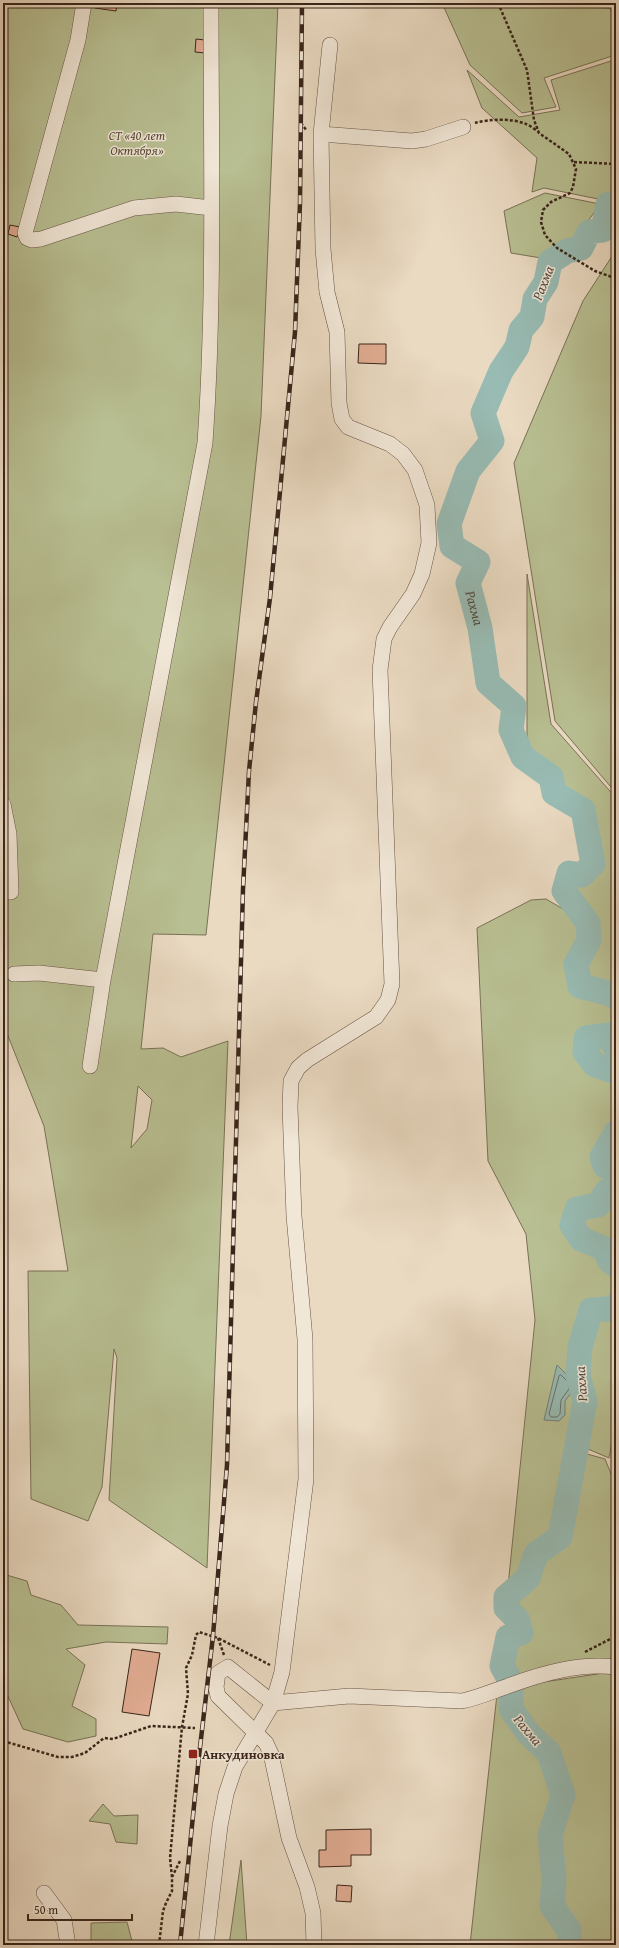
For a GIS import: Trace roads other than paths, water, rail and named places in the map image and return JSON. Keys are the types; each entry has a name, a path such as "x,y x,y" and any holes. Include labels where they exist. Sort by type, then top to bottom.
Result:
{"street":[{"path":"84,3 78,40 25,233 27,238 32,240 41,239 134,208 176,204 211,208"},
{"path":"90,1066 103,980 205,443 208,398 211,208 211,3"},
{"path":"206,1945 220,1826 226,1794 235,1767 273,1703 282,1672 306,1479 305,1339 294,1216 290,1107 291,1081 298,1068 307,1060 376,1017 388,1000 392,984 380,670 384,639 390,627 413,594 422,574 429,543 427,505 415,470 403,454 390,444 348,428 342,419 339,404 337,332 327,292 323,249 321,134 330,45"},
{"path":"321,134 412,141 426,139 464,127"},
{"path":"3,804 9,834 11,892"},
{"path":"14,974 39,973 103,980"},
{"path":"314,1945 314,1913 307,1887 289,1838 271,1754 266,1743 218,1696 216,1687 218,1673 222,1669 228,1667 273,1703 349,1696 462,1701 475,1699 498,1689 544,1674 589,1666 616,1667"},
{"path":"44,1893 64,1920 68,1945"}],"water":[{"path":"557,1365 572,1380 573,1390 565,1401 565,1415 559,1421 544,1420"}],"waterway":[{"name":"Рахма","path":"616,203 608,204 603,230 589,232 581,248 567,251 550,262 546,282 535,299 532,317 521,330 517,347 501,371 483,413 492,441 468,471 449,524 452,546 478,562 468,583 480,628 488,683 514,706 511,730 523,757 551,777 554,793 583,810 593,864 582,875 569,873 564,891 588,923 589,940 576,964 580,986 612,994 616,998"},
{"name":"Рахма","path":"616,1049 609,1035 586,1038 585,1052 595,1065 616,1072"},
{"name":"Рахма","path":"616,1132 602,1157 605,1166 616,1166"},
{"name":"Рахма","path":"616,1199 608,1190 598,1205 577,1209 572,1225 581,1239 605,1249 609,1260 616,1265"},
{"name":"Рахма","path":"570,1945 569,1930 552,1906 554,1879 550,1835 563,1795 549,1753 528,1733 511,1709 511,1682 502,1666 508,1637 521,1633 517,1619 506,1608 506,1597 528,1578 536,1554 560,1537 585,1401 578,1376 580,1347 591,1310 607,1309 616,1306"}],"railway":[{"path":"180,1945 213,1636 227,1465 243,889 249,771 256,702 270,598 295,332 300,203 302,3"}],"place":[{"name":"Анкудиновка","path":"193,1754"}],"park label":[{"name":"СТ «40 лет Октября»","path":"137,142"}]}
